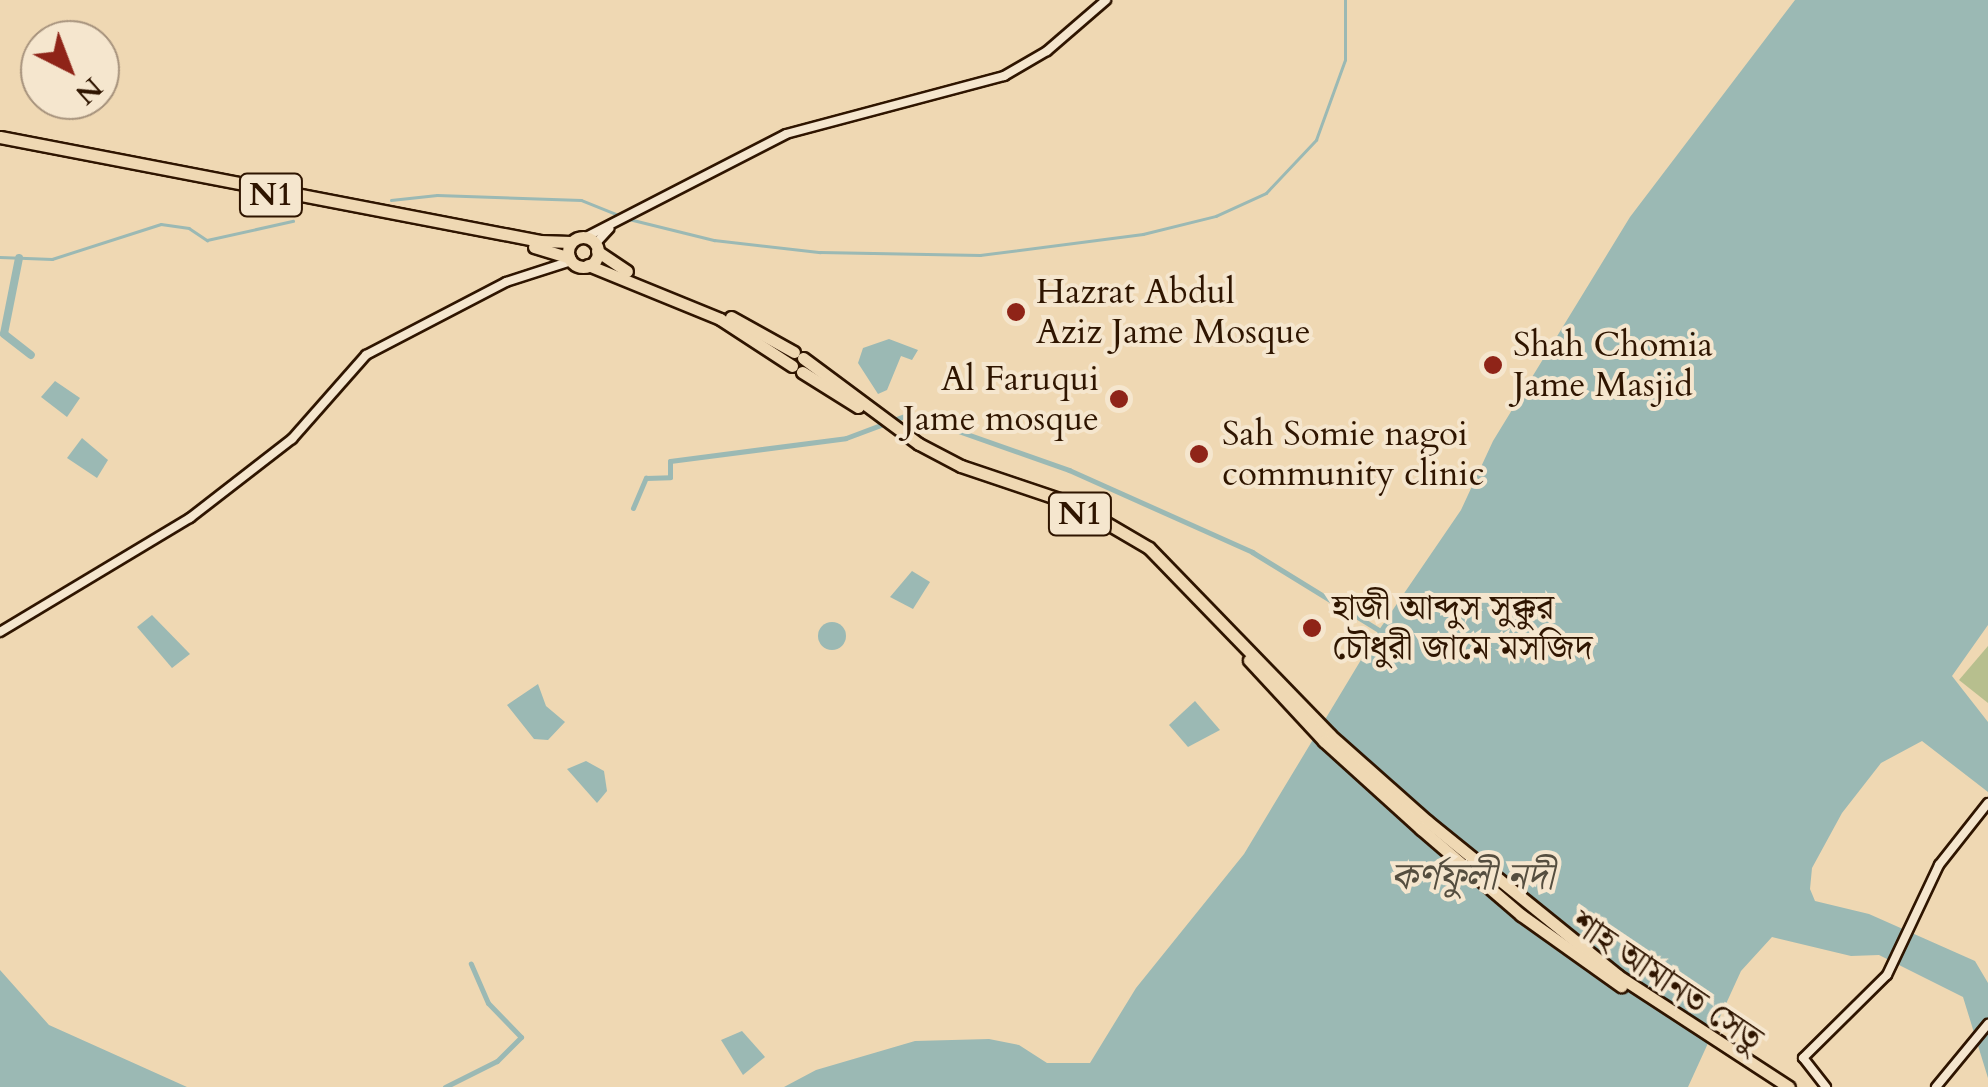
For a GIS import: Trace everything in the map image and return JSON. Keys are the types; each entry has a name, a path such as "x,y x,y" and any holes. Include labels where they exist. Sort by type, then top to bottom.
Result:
{"highway":[{"name":"N1","path":"0,141 540,241 593,244 629,276"},
{"name":"N1","path":"0,141 570,259 629,276"},
{"path":"570,259 572,242"},
{"path":"588,265 593,244"},
{"name":"শাহ আমানত সেতু","path":"629,276 798,362 959,472 1072,510 1134,544 1200,605 1270,679 1521,915 1772,1083"},
{"name":"N1","path":"1772,1083 1789,1087"}],"main road":[{"path":"593,244 612,226 786,134 1004,76 1047,51 1106,0"},
{"path":"0,632 190,518 292,440 366,356 506,282 570,259"},
{"path":"1826,1087 1803,1058 1887,974 1940,865 1988,803"},
{"path":"1936,1087 1970,1052 1988,1024"}],"green space":[{"path":"1988,646 1988,703 1959,680"}],"water":[{"name":"কর্ণফুলী নদী","path":"1795,0 1988,0 1988,625 1952,676 1988,722 1988,792 1922,741 1881,763 1842,813 1812,868 1810,889 1815,901 1869,914 1975,961 1988,983 1988,1078 1963,997 1879,955 1851,956 1772,937 1741,971 1688,1087 784,1087 816,1070 915,1041 989,1039 1019,1045 1047,1063 1090,1063 1136,988 1244,854 1379,630 1461,510 1493,441 1630,217"},
{"path":"889,339 918,350 912,360 901,356 887,390 878,394 858,363 863,348"},
{"path":"55,381 80,398 67,417 41,397"},
{"path":"82,438 108,460 97,478 67,458"},
{"path":"912,571 930,582 913,609 890,597"},
{"path":"152,615 190,654 172,668 137,627"},
{"path":"832,622 842,626 846,636 842,646 832,650 822,646 818,636 822,626"},
{"path":"538,684 546,706 565,722 548,740 534,739 507,705"},
{"path":"1195,701 1220,730 1188,747 1169,725"},
{"path":"586,761 604,771 607,791 597,803 567,769"},
{"path":"0,970 49,1025 187,1087 0,1087"},
{"path":"742,1031 765,1057 743,1075 721,1040"}],"waterway":[{"path":"629,219 714,240 820,252 980,255 1143,234 1216,216 1266,193 1316,140 1345,60 1345,0"},
{"path":"391,200 437,195 581,200 621,216"},
{"path":"0,257 52,259 161,224 189,228 207,240 293,221"},
{"path":"19,258 4,334 31,355"},
{"path":"633,508 646,478 670,477 670,461 846,438 910,414 1069,470 1252,552 1379,630"},
{"path":"445,1087 497,1061 521,1037 488,1003 471,964"}],"place":[{"name":"Hazrat Abdul Aziz Jame Mosque","path":"1016,312"},
{"name":"Shah Chomia Jame Masjid","path":"1493,365"},
{"name":"Al Faruqui Jame mosque","path":"1119,399"},
{"name":"Sah Somie nagoi community clinic","path":"1199,454"},
{"name":"হাজী আব্দুস সুক্কুর চৌধুরী জামে মসজিদ","path":"1312,628"}]}
